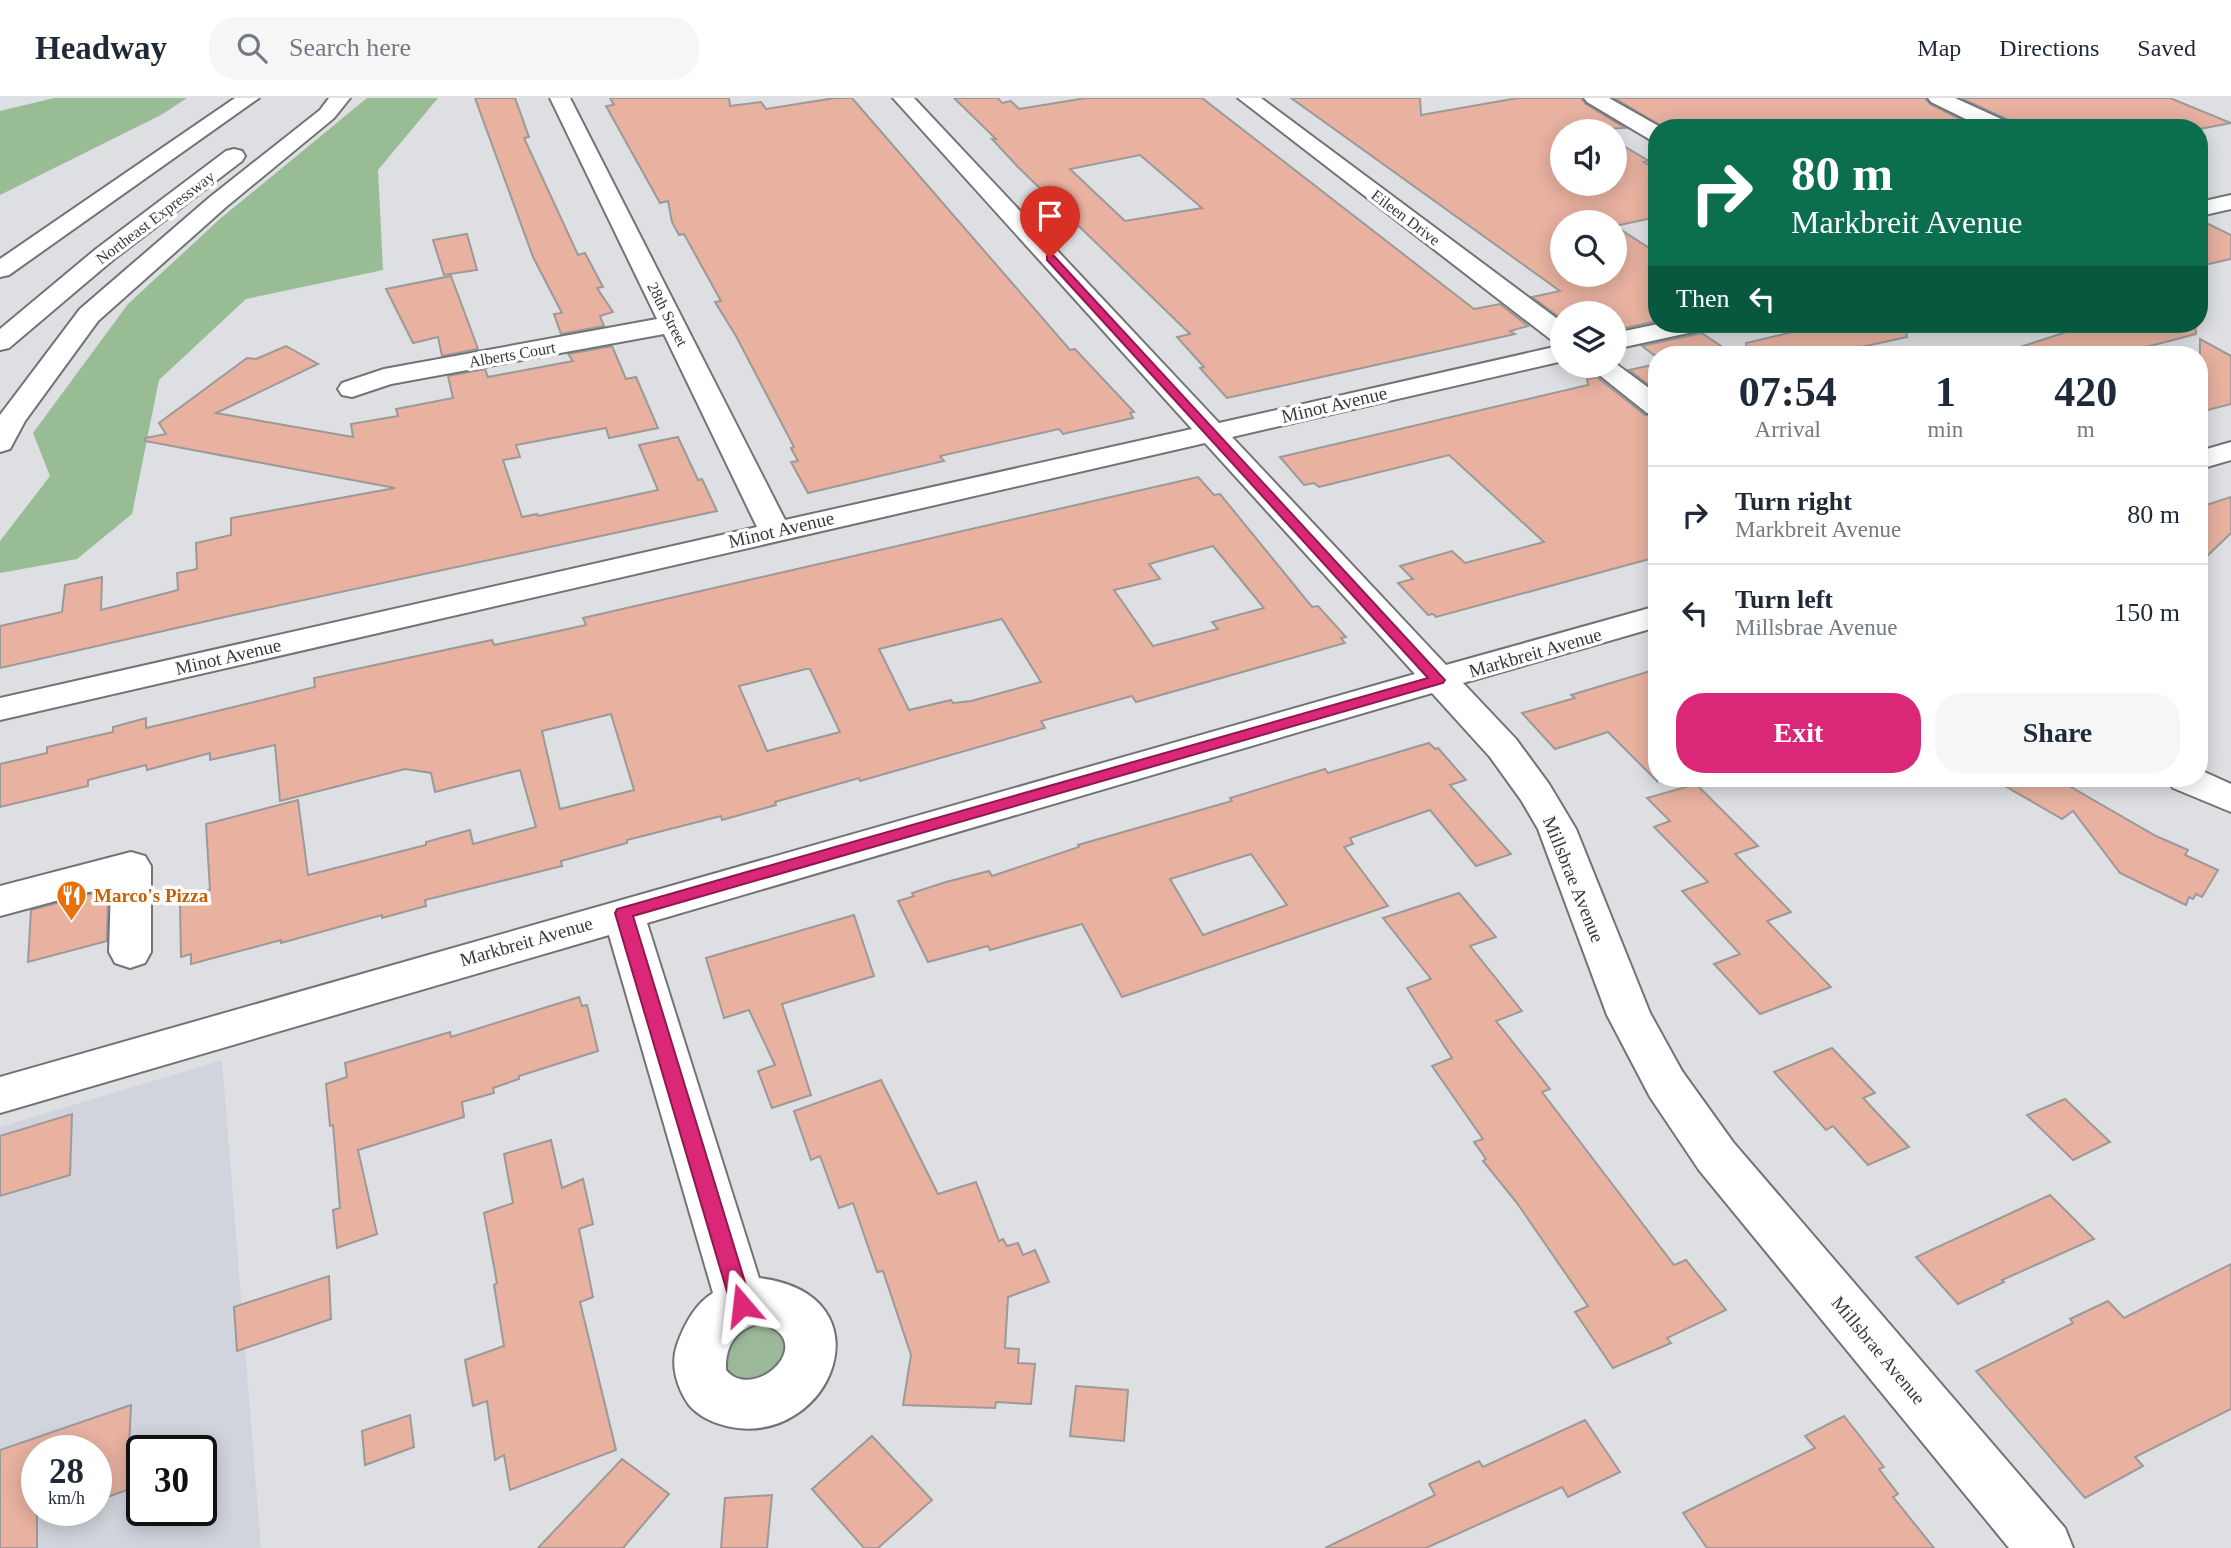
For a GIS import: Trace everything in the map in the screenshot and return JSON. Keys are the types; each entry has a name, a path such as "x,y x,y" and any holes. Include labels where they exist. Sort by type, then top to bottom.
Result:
{"main road":[{"path":"0,270 248,98"},
{"path":"274,128 316,98"},
{"path":"0,443 11,419 89,315 218,202 327,114 340,98"},
{"name":"28th Street","path":"560,98 775,531"},
{"name":"Millsbrae Avenue","path":"902,98 1437,680 1503,748 1536,793 1557,829 1629,1015 1666,1084 1709,1146 2045,1548"},
{"name":"Eileen Drive","path":"1248,98 1550,326"},
{"path":"1594,98 1648,129"},
{"path":"1937,98 1982,119"},
{"name":"Northeast Expressway","path":"0,342 105,254 253,143"},
{"path":"2208,207 2231,202"},
{"name":"Alberts Court","path":"352,389 384,377 673,324"},
{"path":"1627,338 1652,333"},
{"name":"Minot Avenue","path":"0,709 1550,356"},
{"path":"1618,378 1648,400"},
{"path":"2208,458 2231,451"},
{"name":"Markbreit Avenue","path":"0,1095 623,913 1648,620"},
{"path":"2204,787 2231,799"},
{"path":"0,901 131,866 130,952"},
{"path":"623,913 742,1305"}],"shaded area":[{"path":"222,1060 261,1548 0,1548 0,1127"}],"green space":[{"path":"54,98 187,98 161,115 0,195 0,111"},
{"path":"367,98 438,98 378,170 383,270 246,299 159,380 132,514 77,559 0,573 0,541 50,476 33,433 128,304 221,218"},
{"path":"756,1317 786,1328 788,1360 759,1383 726,1376 719,1346"}],"building":[{"path":"475,98 515,98 529,137 524,138 578,255 585,253 603,287 597,288 613,312 600,316 604,326 561,334 554,314 562,313 533,257"},
{"path":"610,98 729,98 730,106 761,102 766,109 835,98 852,98 1070,350 1075,349 1134,412 1130,413 1133,418 1063,434 1059,429 940,456 944,461 808,493 791,462 798,461 791,448 794,447 736,336 715,302 721,301 684,234 679,235 672,222 668,201 660,203 606,106 614,105"},
{"path":"954,98 998,98 1002,103 1011,101 1019,109 1086,98 1202,98 1474,309 1500,304 1528,326 1510,331 1515,334 1227,398 1177,337 1190,334 1018,167 992,139 996,139","holes":["1140,155 1202,208 1125,221 1070,169"]},
{"path":"1291,98 1420,98 1421,115 1518,98 1581,98 1610,119 1550,119 1550,196 1627,196 1627,148 1648,160 1644,162 1648,164 1648,219 1627,223 1627,210 1550,210 1550,284"},
{"path":"1614,98 1925,98 1930,104 1960,119 1650,119"},
{"path":"1961,98 2170,98 2231,123 2208,127 2208,119 2007,119"},
{"path":"2208,224 2231,235 2231,259 2208,264"},
{"path":"467,234 477,270 444,275 433,240"},
{"path":"1627,234 1648,247 1648,323 1627,327 1627,301 1550,301 1550,310 1532,297 1560,291 1554,287 1627,287"},
{"path":"451,276 478,349 442,356 438,337 413,343 386,289"},
{"path":"1702,333 1721,346 1648,346 1648,350 1642,346"},
{"path":"1789,333 1906,333 1907,337 1866,346 1746,346 1746,343"},
{"path":"2063,333 2196,334 2150,346 2023,346"},
{"path":"2200,339 2231,356 2231,404 2208,410 2208,346 2200,346"},
{"path":"286,346 318,364 216,413 353,437 351,424 398,416 396,409 453,398 448,376 485,369 488,377 573,361 568,354 612,346 626,379 636,377 658,428 609,438 606,428 516,445 520,457 503,460 522,517 538,516 658,490 639,445 678,437 698,480 702,479 717,511 0,668 0,626 62,612 65,585 102,577 101,610 178,590 177,573 197,569 196,543 231,535 231,518 395,488 145,441 145,438 166,434 159,423 247,358 256,359"},
{"path":"1648,366 1648,384 1629,370"},
{"path":"1598,378 1648,416 1648,559 1436,617 1433,614 1428,615 1398,583 1413,579 1400,566 1452,551 1465,563 1544,542 1449,455 1319,487 1314,483 1304,485 1280,457 1588,385 1587,379"},
{"path":"1198,477 1214,495 1220,494 1312,607 1318,606 1346,637 1341,638 1345,643 1136,702 1132,696 1041,721 1045,728 860,781 859,778 775,802 776,805 722,820 721,816 627,840 627,843 561,861 562,866 425,900 426,906 191,964 191,954 181,957 180,903 194,900 194,893 210,890 206,824 298,800 308,875 426,845 426,842 470,830 473,844 536,827 520,770 435,792 431,773 405,769 280,801 275,745 210,760 210,753 147,770 146,765 88,780 88,786 0,807 0,764 47,753 47,747 113,732 113,727 146,718 146,728 315,687 314,678 492,640 494,645 586,625 583,618","holes":["1213,546 1264,608 1212,622 1218,629 1153,646 1114,590 1160,579 1149,564","1002,619 1041,682 971,701 953,703 951,700 909,710 879,649","810,669 840,732 767,751 739,686","611,714 634,790 560,809 542,731"]},
{"path":"2231,497 2231,533 2208,555 2208,504"},
{"path":"1648,672 1648,772 1608,732 1555,749 1522,713 1575,698 1571,695"},
{"path":"1429,743 1435,749 1438,748 1466,780 1450,785 1511,854 1476,866 1430,810 1350,838 1353,844 1344,847 1388,906 1122,997 1082,924 990,950 988,946 928,962 898,901 914,896 912,893 946,882 989,871 992,876 1079,847 1078,845 1232,801 1230,798 1325,769 1328,773","holes":["1251,854 1287,905 1203,935 1170,879"]},
{"path":"1686,787 1699,787 1758,846 1735,854 1791,912 1767,921 1831,987 1760,1014 1714,964 1740,954 1682,891 1708,882 1654,827 1670,821 1647,798"},
{"path":"2007,787 2071,787 2156,836 2188,850 2185,855 2218,870 2202,897 2196,894 2193,899 2189,897 2186,905 2120,873 2073,811 2062,819"},
{"name":"Marco's Pizza","path":"108,889 107,941 28,962 31,910"},
{"path":"1459,893 1496,937 1470,946 1522,1011 1496,1021 1550,1089 1542,1092 1674,1265 1686,1260 1726,1310 1667,1338 1671,1343 1613,1368 1575,1312 1588,1306 1517,1203 1483,1161 1486,1159 1474,1142 1483,1139 1432,1066 1452,1058 1407,988 1431,979 1383,918"},
{"path":"854,915 874,976 782,1004 811,1095 772,1108 758,1071 775,1065 749,1010 724,1018 706,958"},
{"path":"579,997 582,1006 587,1005 598,1051 519,1076 519,1079 493,1088 494,1093 462,1102 464,1117 358,1150 377,1234 337,1248 333,1210 340,1208 333,1125 330,1126 326,1084 347,1077 345,1063 450,1032 451,1037"},
{"path":"1832,1048 1875,1093 1863,1098 1909,1147 1868,1165 1833,1126 1826,1130 1774,1072"},
{"path":"881,1080 938,1194 976,1182 999,1241 1003,1239 1007,1246 1018,1243 1023,1255 1035,1250 1049,1282 1008,1297 1005,1348 1019,1349 1018,1363 1035,1364 1031,1404 996,1402 995,1408 903,1405 911,1355 883,1271 877,1272 853,1203 839,1208 820,1156 811,1160 794,1111"},
{"path":"2065,1099 2110,1142 2073,1160 2027,1115"},
{"path":"72,1114 70,1175 0,1196 0,1136"},
{"path":"551,1140 562,1188 583,1179 593,1224 579,1229 593,1297 580,1302 616,1450 510,1490 504,1455 495,1460 487,1401 473,1406 465,1360 504,1346 494,1285 497,1283 484,1213 513,1203 504,1154"},
{"path":"2050,1195 2094,1239 2002,1280 2004,1282 1958,1304 1916,1257"},
{"path":"2231,1264 2231,1409 2135,1457 2143,1466 2085,1498 1976,1371 2073,1323 2070,1319 2108,1301 2124,1318"},
{"path":"329,1276 331,1319 237,1351 234,1307"},
{"path":"1076,1386 1128,1390 1124,1441 1070,1436"},
{"path":"131,1405 130,1435 126,1435 126,1490 112,1495 112,1435 44,1435"},
{"path":"410,1415 414,1447 365,1465 362,1431"},
{"path":"1844,1416 1884,1467 1879,1469 1898,1494 1893,1497 1934,1548 1707,1548 1683,1513 1815,1448 1805,1436"},
{"path":"1585,1420 1620,1472 1568,1497 1562,1487 1426,1548 1325,1548 1435,1495 1429,1484 1479,1461 1483,1467"},
{"path":"872,1436 932,1500 878,1548 864,1548 812,1489"},
{"path":"21,1443 21,1526 37,1526 37,1548 0,1548 0,1450"},
{"path":"622,1459 669,1494 623,1548 538,1548"},
{"path":"772,1495 767,1548 721,1548 725,1498"}],"place":[{"name":"Marco's Pizza","path":"71,922"}],"route":[{"path":"742,1305 623,913 1437,680 1050,258"}]}
